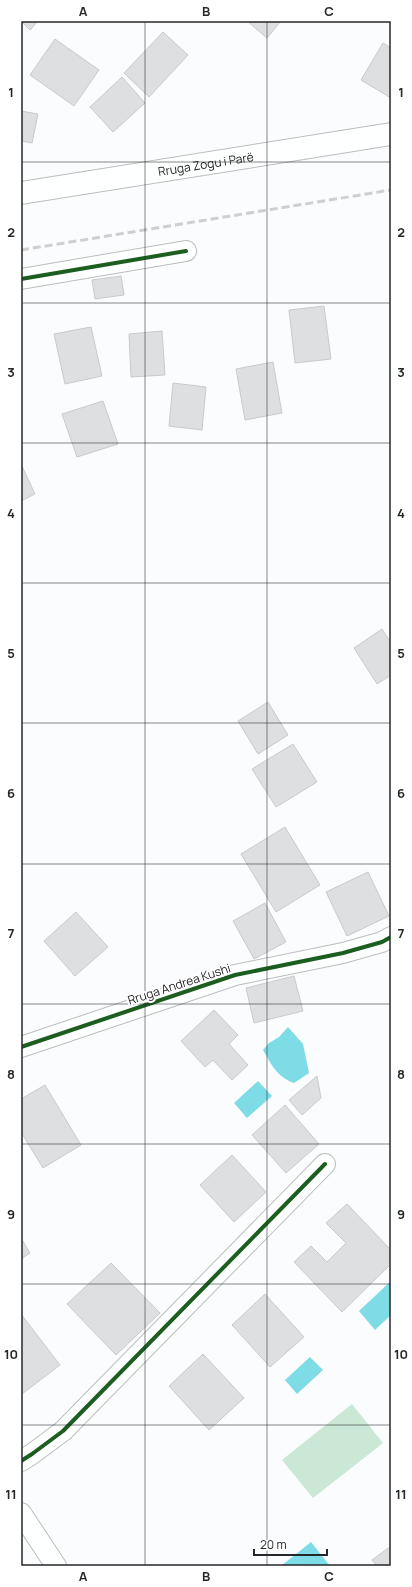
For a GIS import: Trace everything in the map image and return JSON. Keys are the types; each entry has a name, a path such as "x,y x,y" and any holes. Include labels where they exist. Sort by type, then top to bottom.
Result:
{"main road":[{"name":"Rruga Zogu i Parë","path":"21,193 391,134"}],"street":[{"path":"21,279 186,251"},
{"name":"Rruga Andrea Kushi","path":"21,1047 235,975 344,953 382,942 391,937"},
{"path":"21,1461 62,1431 325,1164"},
{"path":"21,1513 56,1566"}],"green space":[{"path":"352,1404 383,1443 313,1498 282,1460"}],"water":[{"path":"288,1027 303,1044 309,1073 294,1083 279,1073 263,1050 269,1043 279,1037"},
{"path":"258,1081 272,1096 247,1118 234,1103"},
{"path":"391,1281 391,1315 375,1330 359,1311"},
{"path":"310,1357 323,1370 297,1394 285,1380"},
{"path":"311,1542 330,1566 281,1566"}],"building":[{"path":"21,21 38,21 30,30"},
{"path":"247,21 281,21 267,38"},
{"path":"163,32 188,55 149,97 124,73"},
{"path":"55,39 99,70 74,106 30,75"},
{"path":"383,43 391,48 391,98 361,80"},
{"path":"122,77 145,103 113,132 90,107"},
{"path":"21,111 38,114 32,143 21,141"},
{"path":"121,276 124,295 95,299 92,280"},
{"path":"324,306 331,359 295,363 289,310"},
{"path":"91,327 102,376 65,384 54,334"},
{"path":"162,331 165,375 131,377 129,334"},
{"path":"273,362 282,413 245,420 236,369"},
{"path":"173,383 206,387 202,430 169,426"},
{"path":"103,401 118,444 77,457 62,414"},
{"path":"21,464 35,494 21,501"},
{"path":"382,629 391,643 391,675 377,684 354,648"},
{"path":"268,702 288,735 258,754 238,721"},
{"path":"293,744 317,782 276,807 252,769"},
{"path":"285,827 320,885 276,912 241,854"},
{"path":"368,872 389,916 347,936 326,892"},
{"path":"265,903 286,942 254,959 233,921"},
{"path":"76,912 108,947 75,976 44,941"},
{"path":"294,976 303,1011 254,1023 246,988"},
{"path":"214,1010 238,1035 229,1044 248,1065 232,1080 213,1060 205,1067 181,1041"},
{"path":"317,1076 321,1098 302,1115 289,1100"},
{"path":"45,1085 81,1145 43,1168 21,1132 21,1099"},
{"path":"285,1105 319,1144 286,1173 252,1135"},
{"path":"232,1155 266,1192 234,1222 200,1185"},
{"path":"347,1204 391,1250 391,1264 342,1312 294,1262 311,1246 327,1262 346,1243 326,1223"},
{"path":"21,1238 30,1253 21,1259"},
{"path":"111,1263 160,1313 116,1355 67,1304"},
{"path":"265,1294 304,1337 270,1367 232,1325"},
{"path":"21,1314 60,1365 22,1394 21,1392"},
{"path":"203,1354 244,1398 209,1430 169,1386"},
{"path":"391,1546 391,1566 377,1566 372,1560"}],"railway":[{"path":"21,250 391,190"}],"cycle path":[{"path":"21,279 186,251"},
{"path":"21,1047 235,975 343,953 382,942 391,937"},
{"path":"21,1461 63,1431 325,1164"}]}
